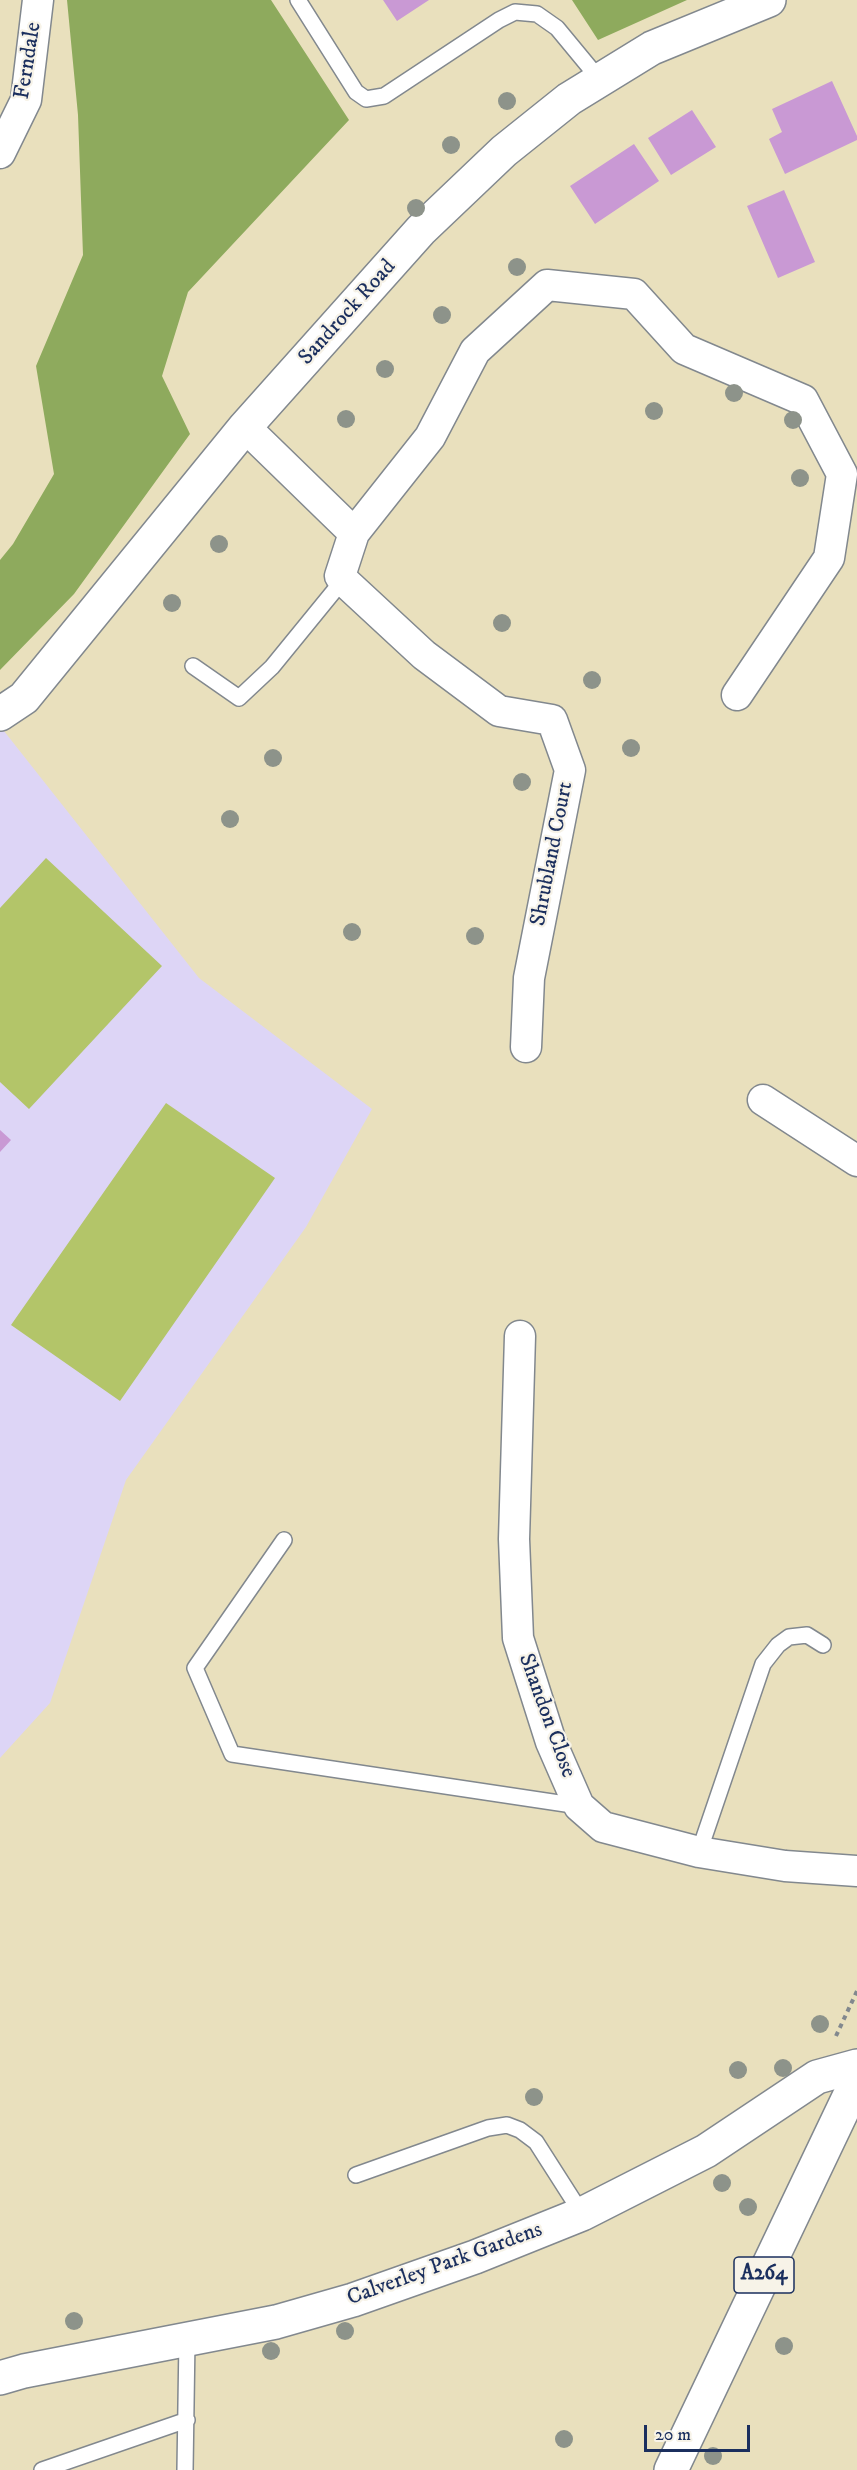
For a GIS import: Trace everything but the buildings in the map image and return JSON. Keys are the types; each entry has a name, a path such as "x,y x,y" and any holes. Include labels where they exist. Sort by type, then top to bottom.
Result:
{"main road":[{"name":"Sandrock Road","path":"0,714 24,698 245,427 422,230 504,151 568,99 652,48 769,0"},
{"name":"Calverley Park Gardens","path":"0,2378 24,2371 276,2322 353,2300 475,2257 582,2214 706,2151 817,2077 857,2066"},
{"name":"A264","path":"671,2470 857,2080"}],"street":[{"name":"Ferndale","path":"0,153 38,0"},
{"path":"343,580 340,576 354,534 430,437 475,351 546,285 634,294 684,349 803,399 842,474 829,558 737,695"},
{"path":"245,427 354,534"},
{"name":"Shrubland Court","path":"343,580 424,655 499,711 552,720 570,770 529,978 526,1047"},
{"path":"763,1100 857,1161"},
{"name":"Shandon Close","path":"520,1336 514,1539 518,1638 551,1742 579,1806 603,1827 699,1852 785,1866 857,1870"}],"lane":[{"path":"298,0 356,92 366,99 384,96 499,20 515,12 537,14 557,28 600,80"},
{"path":"193,666 238,698 272,667 343,580"},
{"path":"284,1540 195,1668 232,1754 579,1806"},
{"path":"699,1852 763,1664 778,1645 789,1637 807,1635 823,1645"},
{"path":"356,2175 488,2128 507,2125 520,2130 536,2142 582,2214"},
{"path":"185,2470 187,2339"},
{"path":"42,2470 187,2420"}],"shaded area":[{"path":"0,726 199,978 372,1109 306,1227 126,1480 50,1703 0,1758"}],"green space":[{"path":"67,0 271,0 349,120 188,292 162,376 190,434 74,594 0,670 0,560 13,544 54,474 36,366 83,255 78,115"},
{"path":"572,0 687,0 598,40"},
{"path":"46,858 162,966 29,1109 0,1082 0,908"},
{"path":"166,1103 275,1178 120,1401 11,1325"}]}
